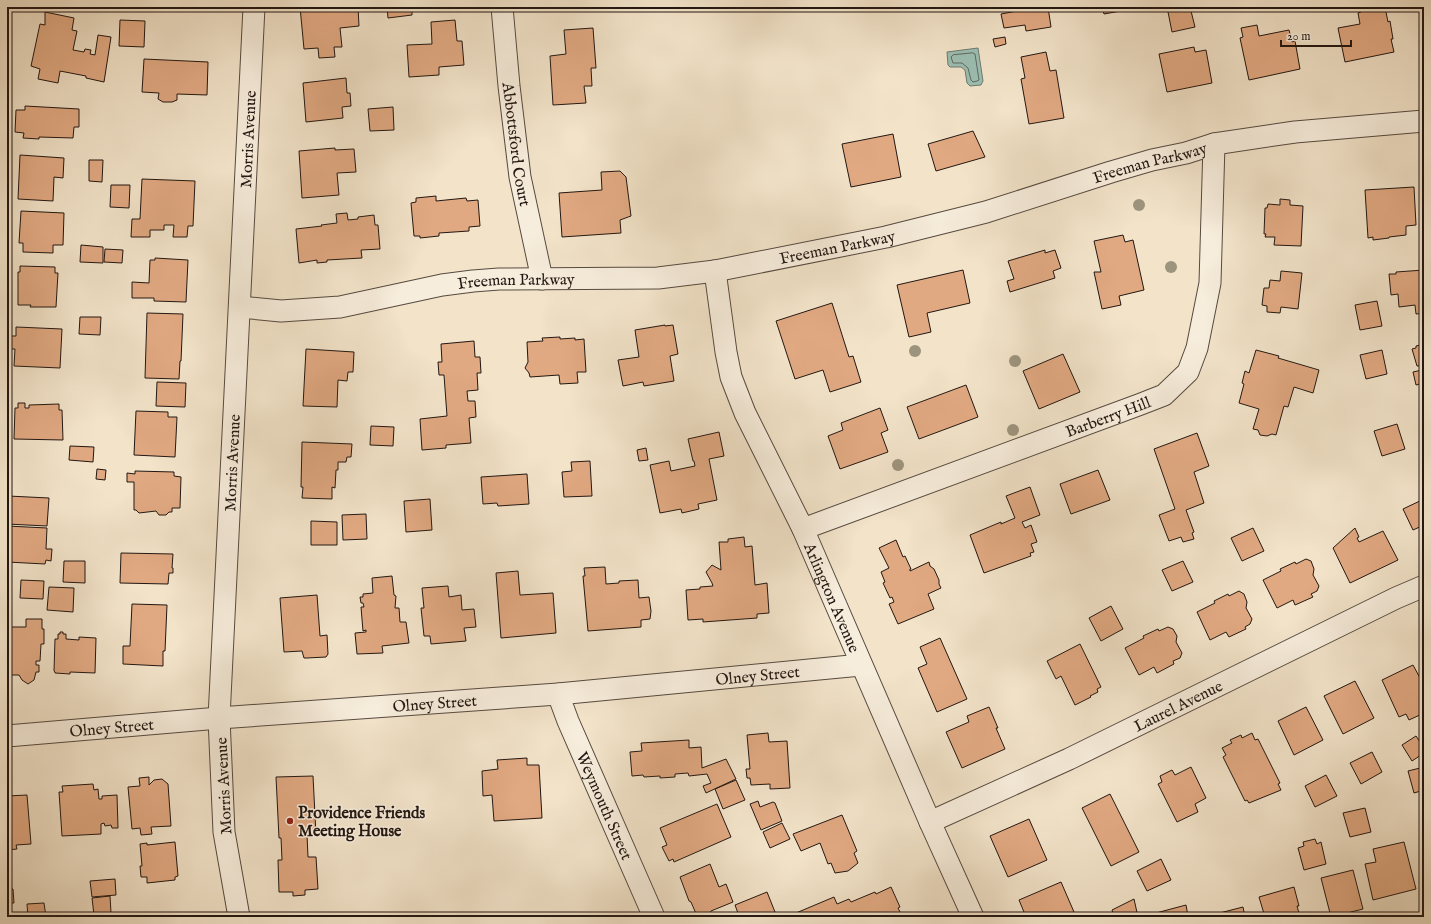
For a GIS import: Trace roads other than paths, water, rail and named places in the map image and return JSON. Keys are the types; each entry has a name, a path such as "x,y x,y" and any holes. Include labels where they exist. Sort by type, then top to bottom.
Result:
{"street":[{"name":"Morris Avenue","path":"239,917 224,832 219,718 254,7"},
{"name":"Abbottsford Court","path":"502,7 509,86 520,177 542,279"},
{"name":"Freeman Parkway","path":"240,307 281,311 340,307 442,285 473,281 658,278 714,271 886,237 986,212 1111,172 1152,160 1186,153 1214,144 1295,132 1424,121"},
{"name":"Barberry Hill","path":"803,529 1164,395 1188,372 1197,348 1210,282 1214,144"},
{"name":"Arlington Avenue","path":"714,271 731,377 746,413 803,529 861,665 973,917"},
{"name":"Laurel Avenue","path":"930,822 1069,759 1396,598 1424,586"},
{"name":"Olney Street","path":"7,736 219,718 558,694 861,665"},
{"name":"Weymouth Street","path":"558,694 568,721 654,917"}],"water":[{"path":"978,48 983,81 981,85 970,86 967,83 965,70 961,67 950,67 948,65 947,52"}],"place":[{"name":"Providence Friends Meeting House","path":"290,821"}]}
